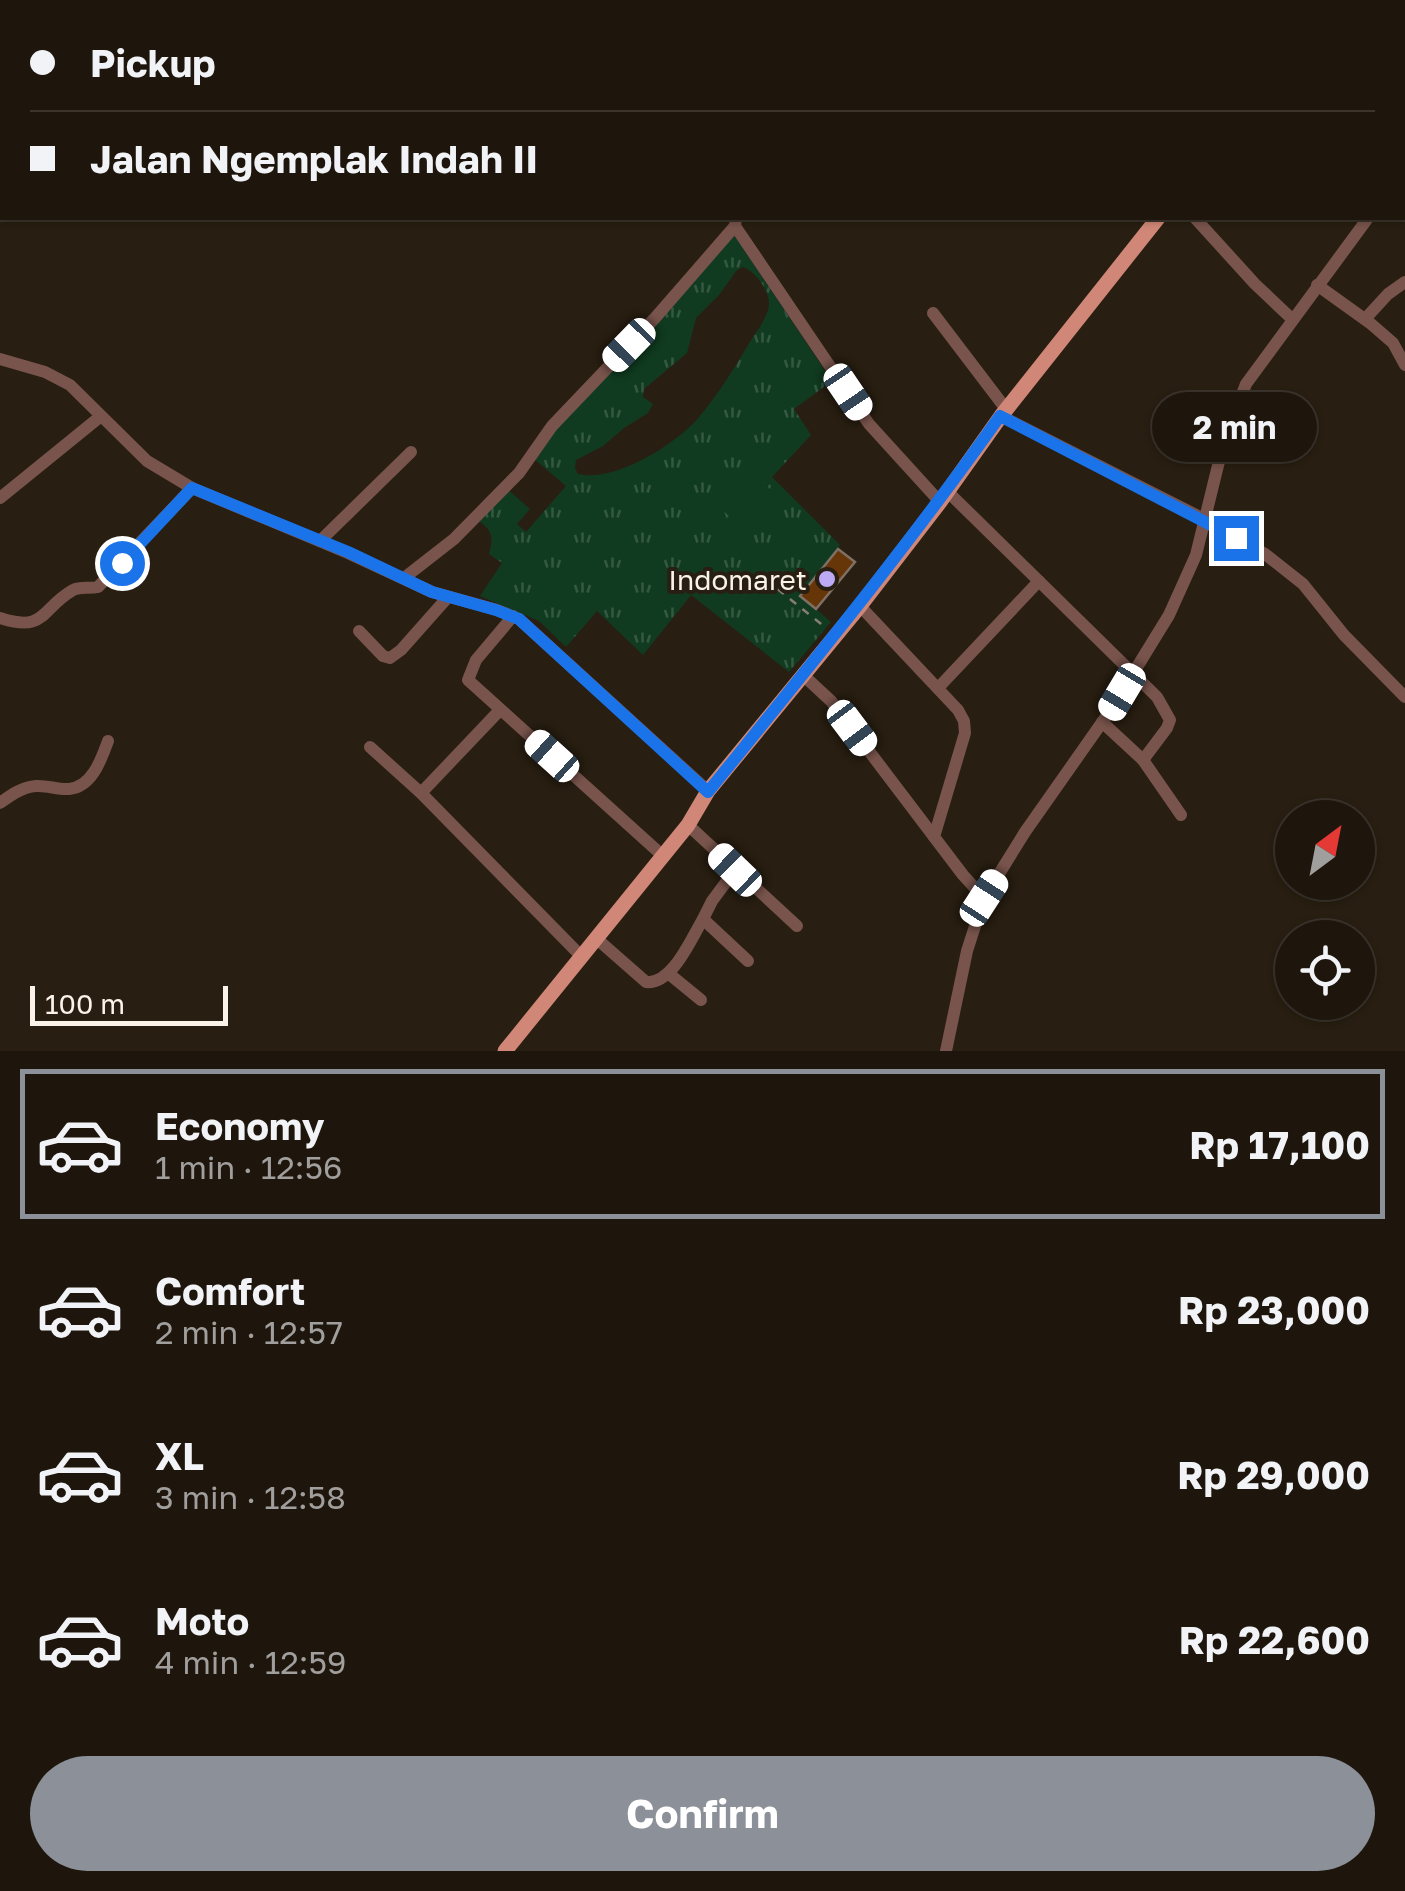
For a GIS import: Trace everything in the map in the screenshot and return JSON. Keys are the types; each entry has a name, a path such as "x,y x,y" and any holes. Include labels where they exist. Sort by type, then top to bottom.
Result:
{"main road":[{"path":"505,1051 860,606 1003,413 1156,220"}],"street":[{"path":"1197,220 1292,320"},
{"path":"946,1051 967,950 984,898 1169,615 1196,555 1224,442 1246,384 1366,220"},
{"path":"404,578 454,539 519,473 552,426 655,318 736,222 869,424 1158,696 1170,720 1142,760"},
{"path":"1365,319 1405,282"},
{"path":"1317,285 1393,343 1405,365"},
{"path":"932,312 1003,413 1265,554 1303,584 1405,698"},
{"path":"0,359 63,380 147,461 192,488 448,597 513,616 708,792"},
{"path":"0,498 100,416"},
{"path":"320,541 411,452"},
{"path":"0,618 31,624 76,588 98,588 192,488"},
{"path":"938,688 1039,581"},
{"path":"360,631 383,656 390,658 448,597"},
{"path":"860,606 964,721 965,732 934,837"},
{"path":"513,616 476,660 468,680 663,856"},
{"path":"803,675 832,701 984,898"},
{"path":"421,793 500,710"},
{"path":"1102,722 1142,760 1181,815"},
{"path":"0,803 17,791 35,786 65,789 80,785 92,774 108,741"},
{"path":"370,747 421,793 582,957"},
{"path":"688,825 797,926"},
{"path":"597,939 646,982 654,983 668,974 735,870"},
{"path":"703,918 748,961"},
{"path":"668,974 701,1000"}],"path":[{"path":"765,579 835,635"}],"green space":[{"path":"733,234 832,381 794,409 811,435 772,477 840,545 800,595 831,622 789,672 691,595 643,655 597,611 566,647 539,621 480,596 502,563 489,554 490,532 474,517 506,488 530,509 517,524 526,532 566,486 533,458 554,426","holes":["748,269 767,292 767,314 700,416 677,438 627,467 610,473 578,474 576,460 603,446 648,413 653,404 643,397 644,389 687,353 696,318 737,270"]},
{"path":"750,470 772,491 740,526 717,505"}],"building":[{"name":"Indomaret","path":"838,549 855,562 816,609 800,596"}],"place":[{"name":"Indomaret","path":"827,579"}],"route":[{"path":"122,563 192,488 348,552 432,592 519,619 708,792 860,606 1000,416 1236,538"}]}
